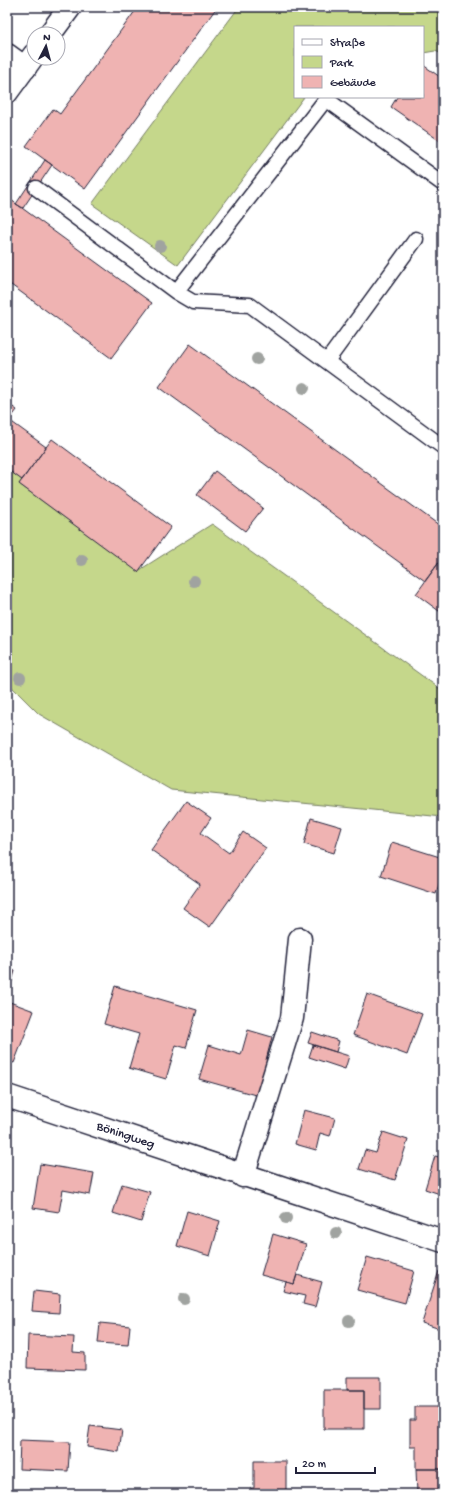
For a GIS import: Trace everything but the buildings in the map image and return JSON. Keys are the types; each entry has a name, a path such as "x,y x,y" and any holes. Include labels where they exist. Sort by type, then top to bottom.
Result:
{"street":[{"path":"56,26 70,7"},
{"path":"7,55 26,61"},
{"path":"7,92 26,66"},
{"path":"243,1176 292,1018 300,939"},
{"name":"Böningweg","path":"7,1096 243,1176 443,1241"}],"lane":[{"path":"176,292 326,98 443,184"},
{"path":"36,188 176,292 193,302 250,305 443,446"},
{"path":"327,361 416,239"}],"green space":[{"path":"239,7 443,7 443,54 435,51 424,53 424,26 294,26 294,98 303,98 178,265 92,204"},
{"path":"7,469 22,480 19,484 138,571 212,524 443,691 443,817 171,790 39,714 7,682"}]}
